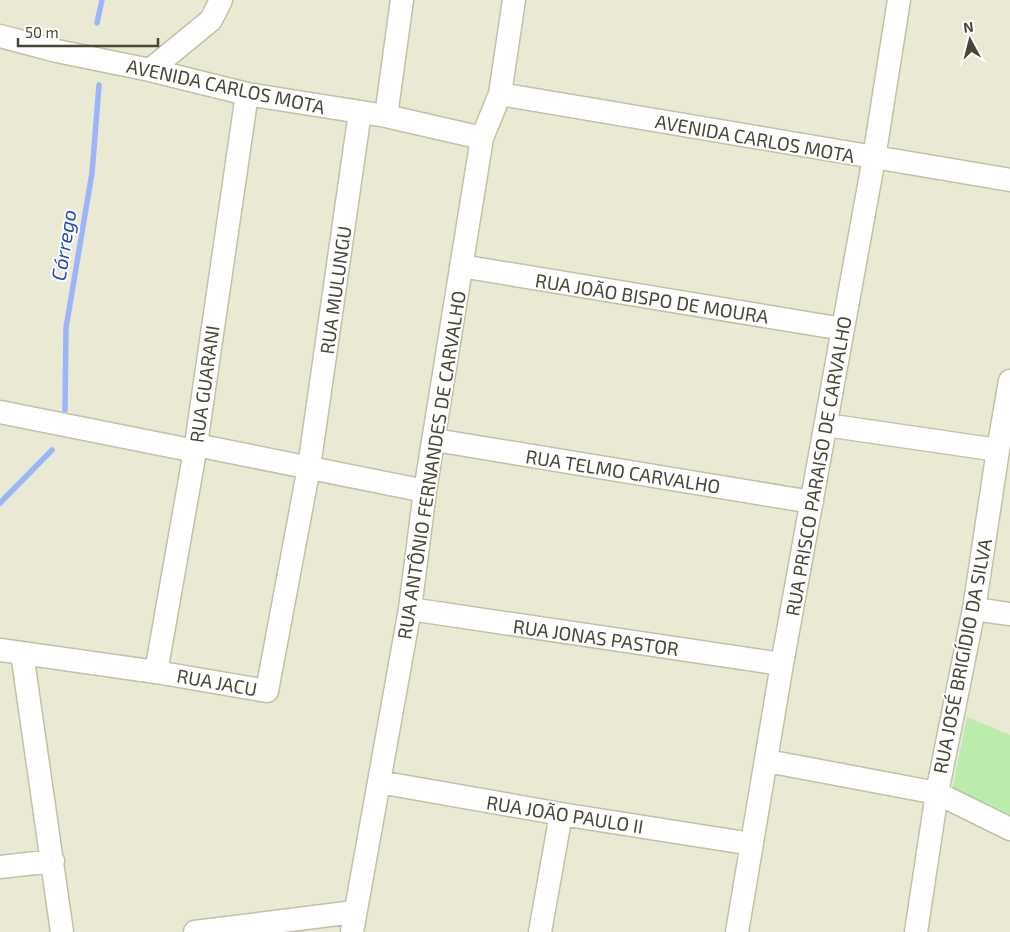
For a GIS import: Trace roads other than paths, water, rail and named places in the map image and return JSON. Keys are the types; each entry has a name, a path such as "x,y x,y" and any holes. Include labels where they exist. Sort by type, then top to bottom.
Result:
{"street":[{"path":"150,70 211,20 221,0"},
{"path":"386,116 402,0"},
{"name":"RUA ANTÔNIO FERNANDES DE CARVALHO","path":"353,922 410,609 425,490 435,440 482,138 500,94 514,0"},
{"name":"RUA PRISCO PARAISO DE CARVALHO","path":"738,932 782,664 874,158 899,0"},
{"name":"AVENIDA CARLOS MOTA","path":"0,36 56,51 150,70 246,94 386,116 482,138"},
{"name":"RUA GUARANI","path":"156,672 195,448 246,94"},
{"name":"AVENIDA CARLOS MOTA","path":"500,94 1010,180"},
{"name":"RUA MULUNGU","path":"309,467 360,112"},
{"name":"RUA JOÃO BISPO DE MOURA","path":"461,266 843,329"},
{"name":"RUA JOSÉ BRIGÍDIO DA SILVA","path":"917,932 937,794 974,608 1010,381"},
{"path":"0,412 309,467 425,490"},
{"path":"826,425 998,450"},
{"name":"RUA TELMO CARVALHO","path":"435,440 812,502"},
{"name":"RUA JACU","path":"0,650 156,672 268,691 309,467"},
{"path":"974,608 1010,614"},
{"name":"RUA JONAS PASTOR","path":"410,609 782,664"},
{"path":"22,653 62,932"},
{"path":"767,761 937,794 1010,829"},
{"name":"RUA JOÃO PAULO II","path":"379,782 561,814 752,844"},
{"path":"540,932 561,814"},
{"path":"0,867 53,861"},
{"path":"195,932 353,922"}],"waterway":[{"name":"Córrego","path":"97,23 102,0"},
{"name":"Córrego","path":"65,410 66,328 92,173 99,85"},
{"name":"Córrego","path":"0,503 52,450"}]}
